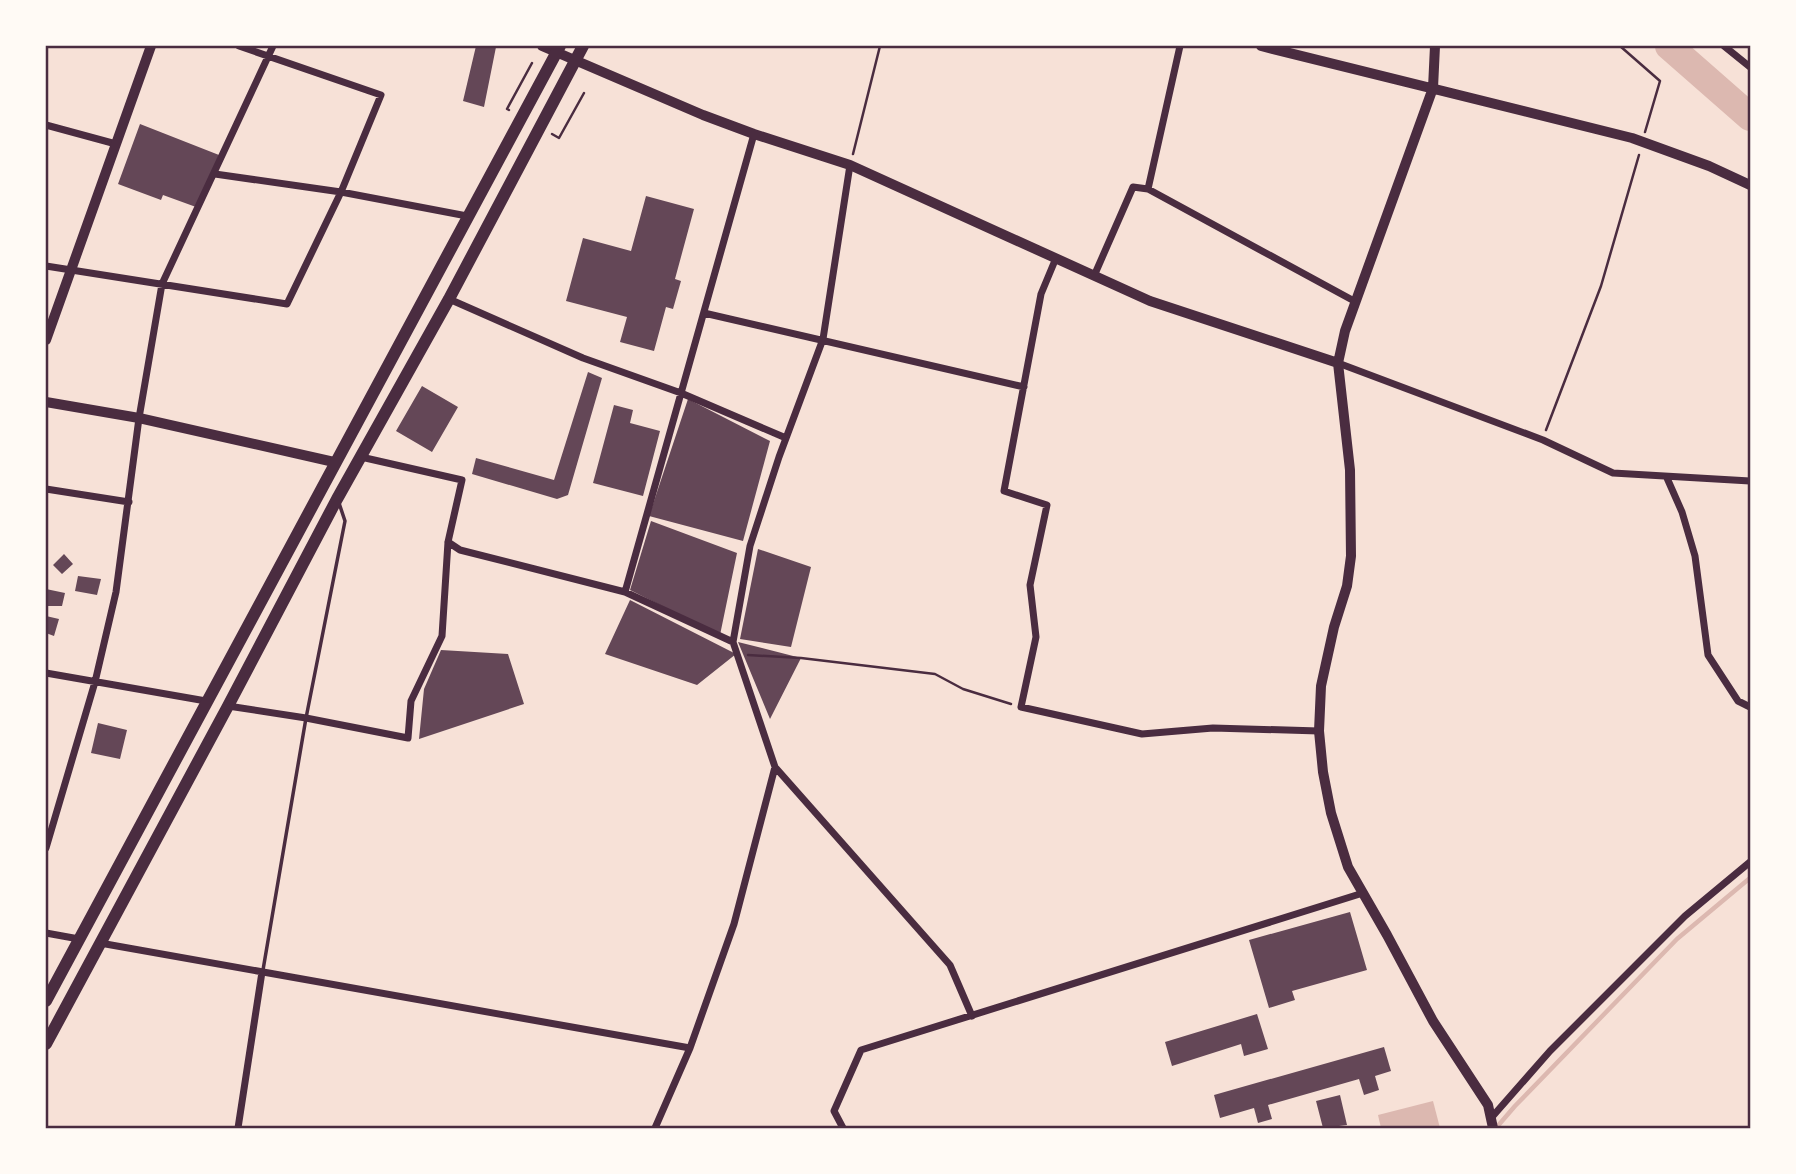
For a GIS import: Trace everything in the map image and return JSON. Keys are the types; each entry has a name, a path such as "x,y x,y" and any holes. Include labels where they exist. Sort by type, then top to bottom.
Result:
{"highway":[{"path":"46,1044 583,46"},
{"path":"46,1001 559,48"}],"street":[{"path":"46,341 151,46"},
{"path":"46,266 287,304 341,192 381,94 239,46"},
{"path":"46,848 95,682 116,592 139,418 162,284 273,46"},
{"path":"542,46 559,48 575,59 754,134 850,165 1150,301 1338,363 1543,440 1613,473 1751,481"},
{"path":"1148,189 1180,46"},
{"path":"1261,46 1642,142 1709,166 1751,185"},
{"path":"1435,46 1433,88 1345,331 1338,363 1350,470 1351,556 1347,586 1334,627 1321,686 1319,731 1323,772 1334,827 1348,867 1433,1021 1488,1105 1493,1129"},
{"path":"1724,46 1751,67"},
{"path":"46,125 116,144"},
{"path":"625,592 754,134"},
{"path":"850,165 823,339 786,438 751,547 733,642 775,767 950,965 972,1016"},
{"path":"215,174 341,192 467,216"},
{"path":"1094,276 1133,187 1148,189 1356,302"},
{"path":"1056,258 1041,294 1004,491 1047,505 1030,584 1036,637 1021,706 1142,734 1213,728 1319,731"},
{"path":"449,299 583,358 681,393 786,438"},
{"path":"704,313 1024,387"},
{"path":"46,402 139,418 334,462"},
{"path":"229,706 408,738 411,701 442,636 448,542 462,480 361,457"},
{"path":"1667,478 1682,512 1695,556 1708,655 1738,701 1751,707"},
{"path":"46,489 129,502"},
{"path":"448,542 460,550 625,592 733,642"},
{"path":"46,673 206,701"},
{"path":"655,1129 690,1048 734,924 775,767"},
{"path":"1492,1117 1550,1051 1685,916 1751,862"},
{"path":"843,1129 834,1111 861,1050 1363,893"},
{"path":"46,933 80,939"},
{"path":"100,943 690,1048"},
{"path":"238,1129 262,972"}],"lane":[{"path":"262,972 306,718 345,521 337,499"}],"path":[{"path":"850,165 880,46"},
{"path":"1543,440 1601,286 1660,81 1620,46"},
{"path":"507,109 532,63"},
{"path":"559,138 584,93"},
{"path":"736,654 801,658 935,674 963,689 1021,706"}],"shaded area":[{"path":"1433,1101 1440,1128 1381,1128 1378,1115"}],"building":[{"path":"476,46 496,47 484,107 463,101"},
{"path":"140,124 219,155 196,207 163,195 161,200 118,184"},
{"path":"646,196 694,209 675,279 681,281 673,309 666,307 654,351 620,342 627,317 566,301 583,238 631,251"},
{"path":"588,372 602,378 568,495 557,499 472,474 476,458 554,480"},
{"path":"422,386 458,407 432,452 396,431"},
{"path":"688,399 770,441 743,541 649,516"},
{"path":"614,405 633,410 630,423 660,431 643,496 593,483"},
{"path":"651,521 737,553 720,635 630,590"},
{"path":"758,549 811,567 791,647 740,639"},
{"path":"64,554 73,564 62,574 53,565"},
{"path":"78,576 101,579 97,595 75,591"},
{"path":"46,589 65,593 62,606 46,606"},
{"path":"630,600 736,654 697,685 605,654"},
{"path":"46,616 59,619 54,636 46,633"},
{"path":"738,642 801,658 770,719"},
{"path":"441,650 508,654 524,704 419,739 424,689"},
{"path":"98,723 127,730 120,759 91,753"},
{"path":"1350,912 1367,970 1292,991 1295,1000 1269,1008 1249,940"},
{"path":"1257,1014 1268,1049 1244,1056 1241,1044 1172,1066 1165,1042"},
{"path":"1384,1047 1391,1071 1375,1076 1379,1090 1364,1095 1359,1079 1268,1105 1272,1119 1258,1123 1254,1108 1220,1118 1214,1095"},
{"path":"1340,1095 1347,1125 1323,1128 1316,1101"}],"waterway":[{"path":"1669,46 1750,117"},
{"path":"1496,1128 1677,939 1750,878"}]}
